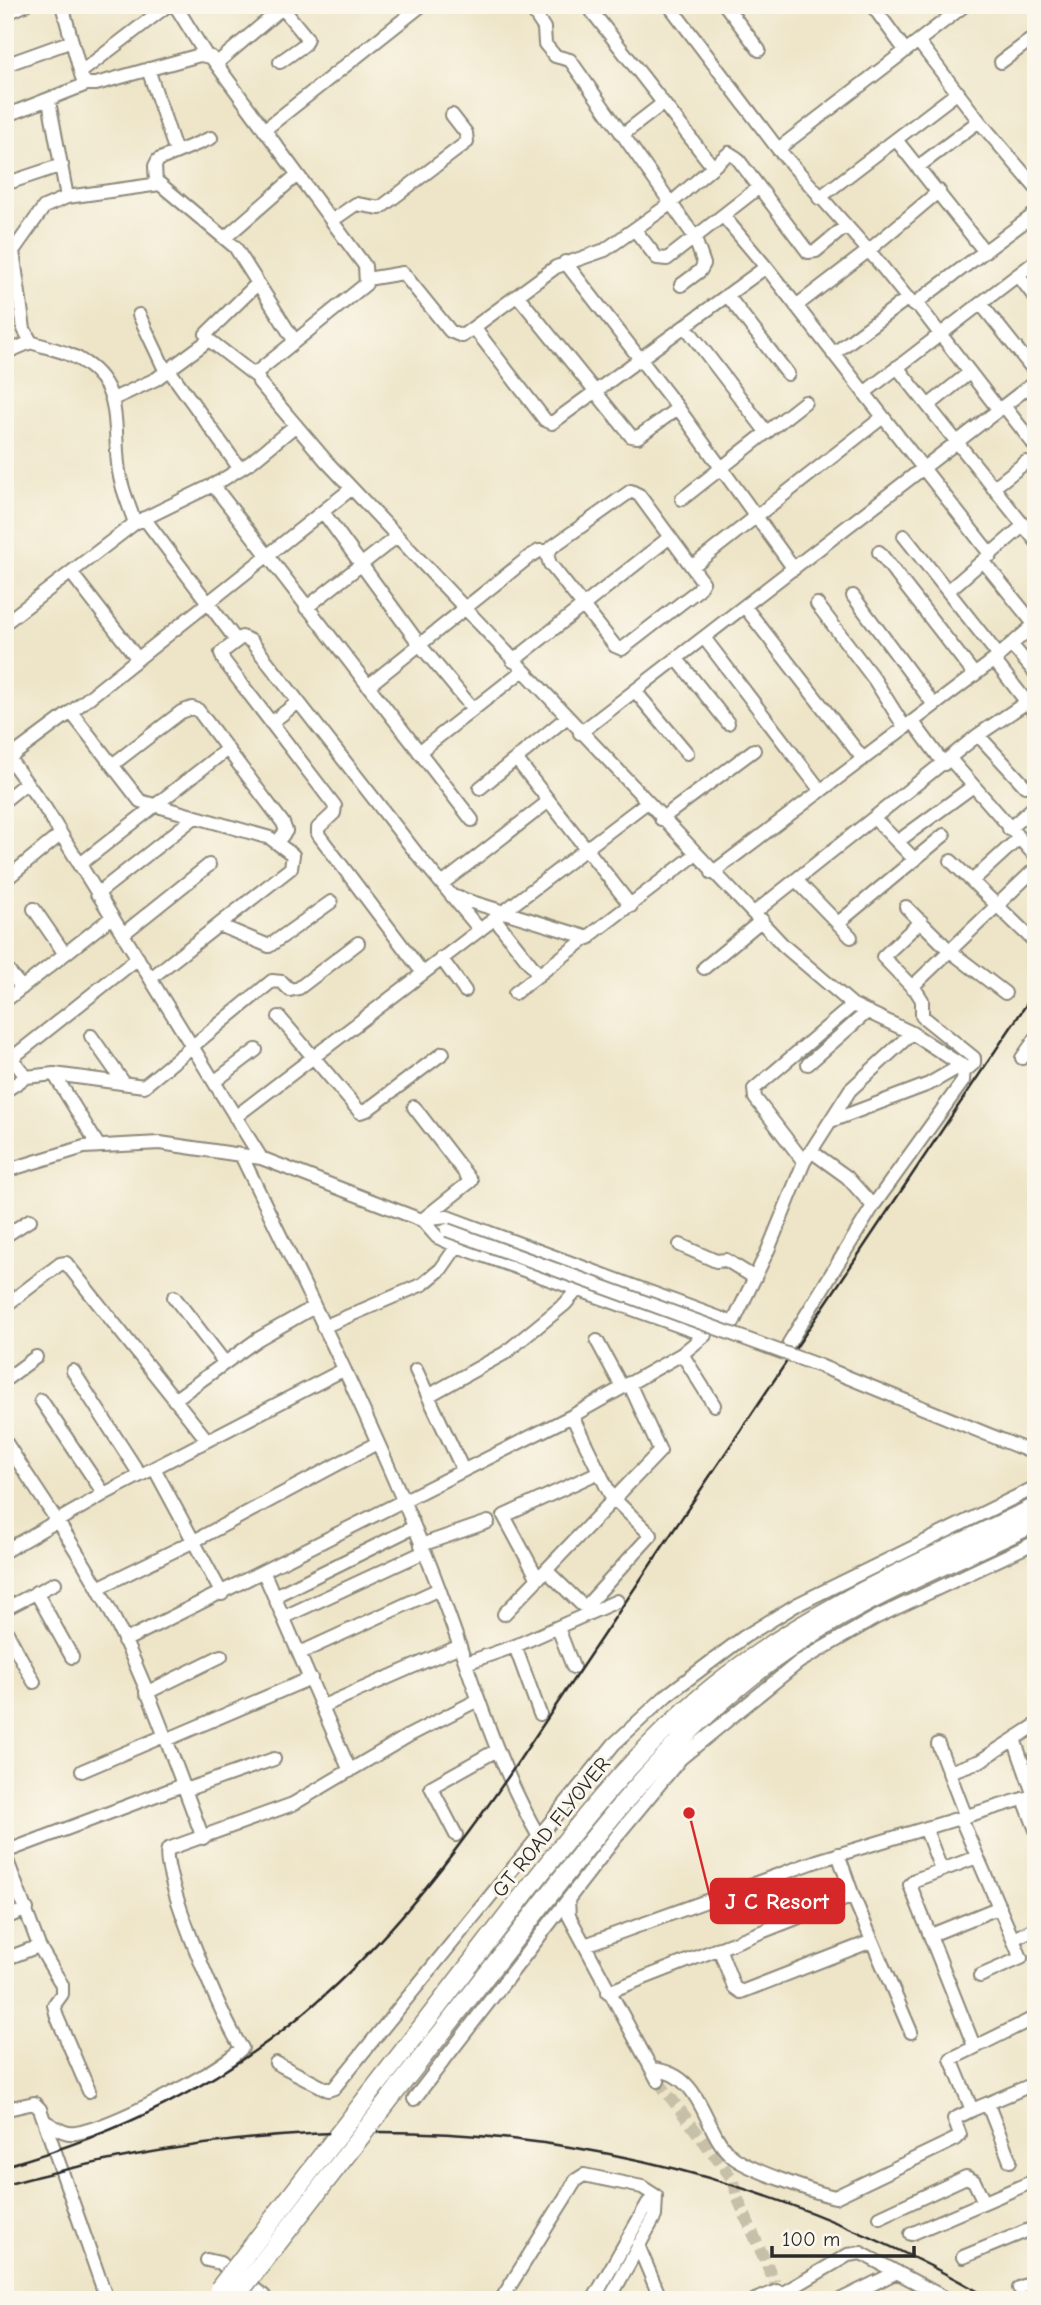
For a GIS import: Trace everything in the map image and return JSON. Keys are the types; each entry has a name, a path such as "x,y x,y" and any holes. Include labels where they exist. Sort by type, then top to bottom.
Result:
{"highway":[{"name":"GT ROAD FLYOVER","path":"254,2258 338,2135 562,1845 614,1782 662,1732 714,1686 769,1646 848,1599 1036,1507"},
{"name":"GT ROAD FLYOVER","path":"221,2296 354,2145 626,1796 674,1744 721,1700 776,1657 852,1611 1036,1522"}],"street":[{"path":"5,14 25,5"},
{"path":"62,5 84,78 96,84 148,69 211,59 281,7 307,42 279,62"},
{"path":"5,116 48,101 84,78 168,5"},
{"path":"175,5 211,59 365,266 367,279 361,289 259,369 257,377"},
{"path":"264,130 422,5"},
{"path":"529,5 544,28 545,44 555,56 570,60 695,240 704,260 703,267 681,285"},
{"path":"587,5 712,167"},
{"path":"669,5 778,149 912,301 969,373 1036,447"},
{"path":"725,5 759,50"},
{"path":"872,5 905,50"},
{"path":"778,149 965,5"},
{"path":"1001,62 1036,36"},
{"path":"5,65 72,41"},
{"path":"918,41 979,121 1036,188"},
{"path":"148,69 176,152"},
{"path":"819,198 958,92"},
{"path":"48,101 67,197"},
{"path":"622,135 662,104"},
{"path":"332,220 356,204 380,208 467,142 466,133 452,115"},
{"path":"919,166 979,121"},
{"path":"156,183 155,162 211,138"},
{"path":"897,141 939,191 985,253"},
{"path":"367,279 403,273 456,335 462,336 565,262 599,253 635,230 732,153 808,252 817,251 846,226"},
{"path":"5,184 62,165"},
{"path":"226,237 297,175"},
{"path":"31,342 24,329 13,259 19,241 44,207 67,197 156,183 226,237 294,340"},
{"path":"635,230 660,260 667,259 695,240 758,188"},
{"path":"796,306 868,251 939,191"},
{"path":"833,354 985,253 1036,213"},
{"path":"712,873 996,658 1035,624 923,469 724,217"},
{"path":"5,244 19,241"},
{"path":"864,393 1036,261"},
{"path":"565,262 678,408 794,569"},
{"path":"475,328 548,422 555,422 766,267"},
{"path":"1018,275 1036,299"},
{"path":"257,284 207,331 209,340 257,377 395,538 784,946 853,1005 912,1033 964,1068"},
{"path":"727,295 788,374"},
{"path":"518,296 622,428 634,438 678,408"},
{"path":"580,733 705,639 1035,381 981,304"},
{"path":"139,315 167,371 240,469"},
{"path":"685,327 767,433"},
{"path":"113,399 142,387 209,340"},
{"path":"5,353 31,342 59,349 88,365 113,399 118,424 120,478 139,520 236,640"},
{"path":"897,367 1036,541"},
{"path":"928,405 969,373"},
{"path":"682,499 805,402"},
{"path":"693,566 883,417"},
{"path":"5,623 139,520 213,485 240,469 296,425"},
{"path":"993,488 1026,462"},
{"path":"213,485 265,556 472,820"},
{"path":"261,1158 61,834 7,755 71,712 351,489"},
{"path":"368,686 537,552 548,551 631,491 639,495 693,566 701,577 702,586 626,648 615,646 550,564 548,551"},
{"path":"323,512 420,645 473,709"},
{"path":"948,591 1024,525"},
{"path":"904,536 948,591 1036,714"},
{"path":"419,752 473,709 584,607 670,537"},
{"path":"306,608 395,538"},
{"path":"879,552 974,674"},
{"path":"72,574 138,659"},
{"path":"853,596 934,705"},
{"path":"817,604 909,725 972,787 1036,858"},
{"path":"745,607 863,759"},
{"path":"422,972 318,834 317,828 334,813 335,806 222,656 223,650 236,640 242,637 251,641 480,930"},
{"path":"705,639 821,791"},
{"path":"1011,644 1036,674"},
{"path":"677,659 728,723"},
{"path":"635,691 687,752"},
{"path":"271,723 298,702"},
{"path":"704,968 796,880 875,820 978,735 1027,702"},
{"path":"112,765 186,708 198,710 283,823 286,831 278,841"},
{"path":"71,712 139,801 278,841 293,855 291,868 151,978"},
{"path":"480,788 566,718"},
{"path":"978,735 1025,786"},
{"path":"79,865 226,750"},
{"path":"661,819 754,750"},
{"path":"516,761 631,906"},
{"path":"5,800 26,783"},
{"path":"897,842 972,787"},
{"path":"442,884 549,801"},
{"path":"234,1116 422,972 587,851 646,803"},
{"path":"1009,829 1036,805"},
{"path":"97,894 195,817"},
{"path":"875,820 915,860"},
{"path":"5,880 61,834"},
{"path":"838,923 944,835"},
{"path":"972,881 1018,839"},
{"path":"515,993 695,855"},
{"path":"951,861 1036,943"},
{"path":"123,934 209,865"},
{"path":"913,988 1036,868"},
{"path":"796,880 851,937"},
{"path":"452,895 500,915 589,938"},
{"path":"219,925 269,946 331,902"},
{"path":"905,907 950,951 1004,993"},
{"path":"34,909 65,954"},
{"path":"500,915 540,975"},
{"path":"5,1001 112,917"},
{"path":"831,1121 929,1084 974,1063 974,1058 922,1016 922,1000 883,957 921,921"},
{"path":"5,1091 26,1077 54,1074 144,1086 272,981 282,982 290,990 299,988 358,943"},
{"path":"26,1077 9,1053 138,958"},
{"path":"441,958 465,992"},
{"path":"5,967 22,988"},
{"path":"853,1005 754,1089 755,1098 807,1157 847,1177 873,1206"},
{"path":"808,1064 867,1012"},
{"path":"279,1017 356,1110 364,1112 443,1053"},
{"path":"422,1220 447,1217 733,1324 807,1157 849,1090 912,1033"},
{"path":"91,1036 124,1083"},
{"path":"1022,1058 1036,1038"},
{"path":"214,1082 256,1050"},
{"path":"789,1343 873,1206 963,1080 964,1068"},
{"path":"54,1074 98,1145"},
{"path":"414,1107 471,1181 422,1220"},
{"path":"5,1171 75,1149 98,1145 160,1143 261,1158 447,1230 820,1366 1036,1454"},
{"path":"241,1155 344,1370 414,1527 518,1801 538,1835"},
{"path":"5,1236 30,1220"},
{"path":"124,1642 572,1416 682,1354 705,1335 457,1246 437,1237 422,1220"},
{"path":"680,1245 716,1261 726,1260 755,1278"},
{"path":"323,1327 424,1284 441,1269 457,1246"},
{"path":"5,1306 60,1264 66,1263 207,1440"},
{"path":"428,1396 505,1353 565,1304 577,1290"},
{"path":"174,1297 225,1363"},
{"path":"174,1400 265,1334 314,1307"},
{"path":"504,1614 661,1450 597,1341"},
{"path":"682,1354 714,1405"},
{"path":"5,1380 36,1357"},
{"path":"5,1551 104,1494 344,1370"},
{"path":"416,1370 463,1470"},
{"path":"73,1371 141,1475"},
{"path":"41,1400 104,1494"},
{"path":"572,1416 614,1500 651,1535 590,1604 582,1605 542,1575 504,1516 599,1472"},
{"path":"5,1441 10,1461 59,1520 98,1588 165,1738 203,1838"},
{"path":"98,1588 194,1541 377,1443"},
{"path":"154,1468 222,1594"},
{"path":"276,2063 328,2090 334,2088 614,1744 695,1672 796,1605 1036,1487"},
{"path":"284,1618 423,1548 488,1522"},
{"path":"275,1596 414,1527"},
{"path":"414,2099 681,1758 741,1705 799,1662 875,1618 1036,1542"},
{"path":"264,1573 350,1771"},
{"path":"5,1609 55,1583"},
{"path":"300,1653 439,1589"},
{"path":"36,1592 72,1657"},
{"path":"466,1663 515,1646 617,1601"},
{"path":"558,1628 573,1667"},
{"path":"5,1629 34,1682"},
{"path":"323,1706 460,1646"},
{"path":"515,1646 540,1714"},
{"path":"146,1693 221,1656"},
{"path":"82,1771 311,1678"},
{"path":"46,2122 61,2130 76,2133 107,2122 167,2095 242,2048 186,1928 165,1855 169,1848 293,1804 408,1736 478,1700"},
{"path":"949,1772 981,1761 1036,1725"},
{"path":"1014,1740 1031,1796 1036,1830"},
{"path":"938,1744 977,1857 1020,1959 980,1976"},
{"path":"456,1835 431,1787 498,1750"},
{"path":"89,2091 57,2017 54,2005 62,1994 62,1985 39,1946 5,1854 184,1788 274,1759"},
{"path":"585,1945 838,1854 926,1830 1031,1796"},
{"path":"926,1830 941,1870"},
{"path":"838,1854 911,2032"},
{"path":"974,2046 910,1885 977,1857"},
{"path":"608,1992 853,1896"},
{"path":"568,1900 569,1916 655,2075 669,2072 690,2090 732,2157 835,2197 956,2139 960,2135 954,2119 1035,2085"},
{"path":"931,1935 1000,1907"},
{"path":"5,1918 27,1909"},
{"path":"1013,1939 1036,1928"},
{"path":"719,1948 734,1987 741,1992 872,1941"},
{"path":"5,1959 39,1946"},
{"path":"972,2110 951,2059 1036,2017"},
{"path":"5,2102 12,2108 37,2105 46,2122 107,2300"},
{"path":"988,2105 1010,2161"},
{"path":"501,2300 579,2177 589,2176 642,2187 656,2196"},
{"path":"880,2217 966,2177 974,2181 984,2202"},
{"path":"911,2234 1036,2180"},
{"path":"609,2300 655,2216 656,2196"},
{"path":"593,2300 648,2203 656,2196"},
{"path":"963,2257 1036,2227"},
{"path":"638,2245 661,2300"},
{"path":"755,2300 780,2292 853,2253 861,2253 944,2296"},
{"path":"207,2260 220,2263 265,2299"},
{"path":"839,2300 897,2272"},
{"path":"1019,2288 1036,2281"},
{"path":"924,2300 944,2296"}],"tunnel":[{"path":"658,2081 734,2181 737,2197 775,2283"}],"railway":[{"path":"5,2166 90,2138 165,2105 233,2066 294,2021 351,1970 405,1913 457,1848 508,1777 1036,990"},
{"path":"5,2185 134,2155 262,2137 387,2132 511,2139 634,2159 755,2192 875,2239 993,2300"}],"place":[{"name":"J C Resort","path":"689,1813"}]}
